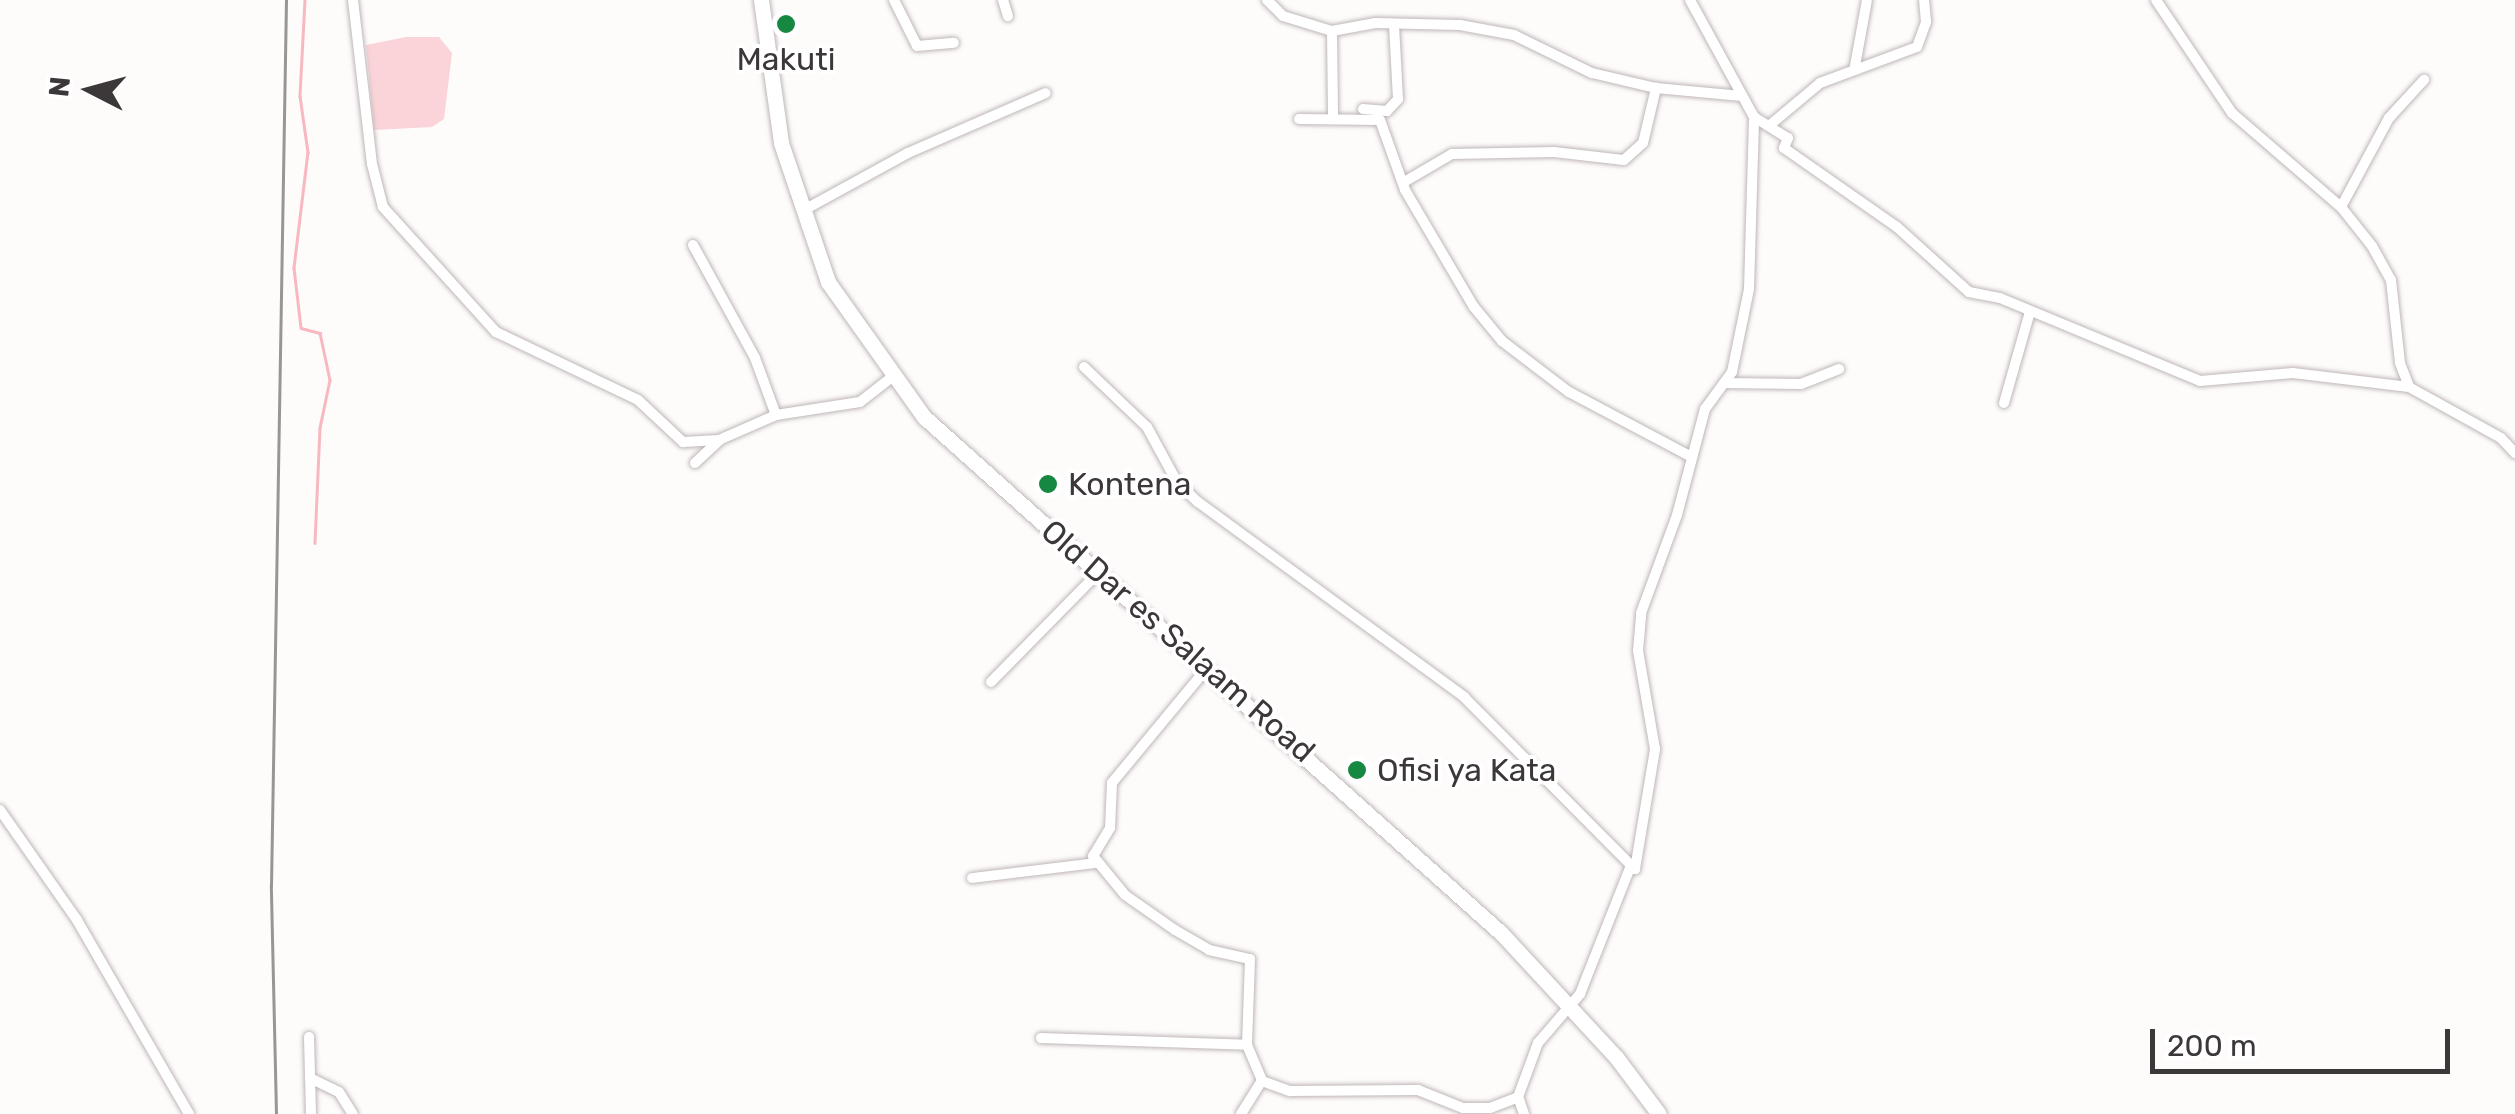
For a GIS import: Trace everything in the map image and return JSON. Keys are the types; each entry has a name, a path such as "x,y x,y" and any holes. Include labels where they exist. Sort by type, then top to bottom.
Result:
{"street":[{"path":"354,0 372,164 384,207 397,226 432,256 496,332 638,400 683,442 719,440"},
{"name":"Old Dar es Salaam Road","path":"761,0 769,88 828,282 924,417 1390,829 1570,1005 1659,1114"},
{"path":"894,0 917,46 954,43"},
{"path":"1003,0 1008,16"},
{"path":"1267,0 1284,16 1332,31 1394,24 1514,35 1592,74 1656,88 1742,96"},
{"path":"1084,367 1147,427 1177,482 1198,502 1464,697 1635,869 1654,749 1638,630 1705,409 1724,383 1749,289 1754,118 1690,0"},
{"path":"1855,66 1867,0"},
{"path":"1770,126 1803,94 1855,66 1916,46 1926,22 1924,0"},
{"path":"2156,0 2232,113 2342,207 2391,280 2400,363 2410,387"},
{"path":"1363,109 1387,112 1398,98 1394,24"},
{"path":"1332,31 1333,117"},
{"path":"2342,207 2390,118 2424,80"},
{"path":"1404,182 1452,154 1554,152 1624,160 1643,143 1656,88"},
{"path":"804,210 908,153 1046,94"},
{"path":"1299,118 1380,120 1404,182 1474,307 1502,341 1569,392 1690,456"},
{"path":"1754,118 1788,138 1784,148 1897,227 1969,292 2000,298 2029,314 2200,381 2293,373 2410,387 2502,438 2515,453"},
{"path":"694,246 755,358 776,415"},
{"path":"2004,404 2029,314"},
{"path":"1724,383 1801,384 1838,369"},
{"path":"695,463 719,440 776,415 860,402 892,377"},
{"path":"991,682 1098,573"},
{"path":"1208,667 1112,783 1112,819 1094,851 1096,863 1175,930 1208,950 1250,959 1246,1044 1262,1081 1290,1091 1418,1090 1463,1108 1490,1108 1518,1097"},
{"path":"0,810 77,920 189,1114"},
{"path":"972,878 1096,863"},
{"path":"1524,1114 1518,1097 1538,1043 1592,971 1632,865"},
{"path":"309,1036 311,1114"},
{"path":"1041,1038 1246,1044"},
{"path":"310,1078 339,1092 353,1114"},
{"path":"1241,1114 1262,1081"}],"shaded area":[{"path":"406,37 439,37 452,53 444,119 432,127 374,130 366,45"}],"waterway":[{"path":"305,0 300,96 308,152 294,268 301,328 320,333 330,380 320,428 315,543"}],"railway":[{"path":"276,1114 271,886 286,0"}],"place":[{"name":"Makuti","path":"786,24"},
{"name":"Kontena","path":"1048,484"},
{"name":"Ofisi ya Kata","path":"1357,770"}]}
